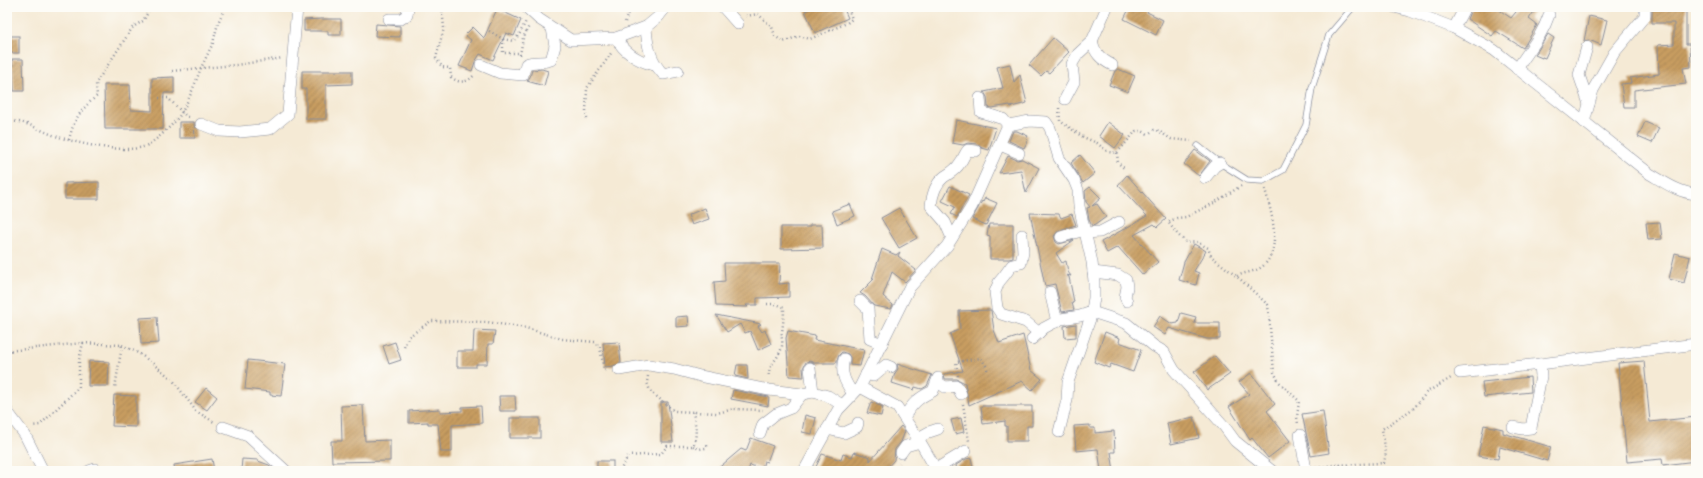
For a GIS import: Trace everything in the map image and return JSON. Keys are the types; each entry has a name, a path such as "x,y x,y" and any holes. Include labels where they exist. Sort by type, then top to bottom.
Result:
{"street":[{"path":"201,124 218,131 240,132 270,129 288,114 296,7"},
{"path":"389,19 401,19 407,16 408,7"},
{"path":"532,12 552,28 571,40 578,40 616,38 646,27 658,17 666,7"},
{"path":"723,7 738,24"},
{"path":"1065,99 1074,82 1072,64 1078,54 1092,41 1107,7"},
{"path":"1394,7 1410,11 1454,28 1494,50 1650,174 1672,187 1696,194"},
{"path":"1454,28 1465,7"},
{"path":"1584,122 1593,90 1614,53 1645,16 1645,7"},
{"path":"1517,68 1531,47 1540,37 1549,15"},
{"path":"646,27 650,52 654,65 662,74 678,71"},
{"path":"481,64 500,73 523,75 526,64 534,61 544,63 551,60 555,46 552,28"},
{"path":"616,38 620,45 632,56 654,65"},
{"path":"555,46 566,46 578,40"},
{"path":"1092,41 1094,50 1102,60 1112,65"},
{"path":"1587,47 1579,75 1589,104"},
{"path":"980,98 981,112 1003,119 1008,125"},
{"path":"1008,125 1030,121 1046,122 1050,128 1059,158 1074,180 1078,190 1079,206 1092,262 1094,298 1092,312 1068,382 1066,400 1059,432"},
{"path":"804,471 838,410 856,390 866,374 909,288 947,246 972,206 1008,125"},
{"path":"1000,145 1019,152"},
{"path":"952,238 945,222 931,206 932,196 943,178 954,172 961,163 965,153 968,150 976,151"},
{"path":"1205,178 1215,166 1220,163"},
{"path":"1061,237 1085,232 1100,232 1119,222"},
{"path":"1022,235 1023,252 1021,263 1012,265 999,282 995,292 997,308 1000,314 1026,322 1036,336 1057,322 1092,312 1126,323 1154,346 1164,352 1174,370 1224,426 1235,441 1272,471"},
{"path":"1093,272 1118,275 1126,280 1127,287 1125,298 1127,301"},
{"path":"1050,292 1057,322"},
{"path":"860,301 868,310 870,339 882,344"},
{"path":"1460,373 1696,344"},
{"path":"844,359 842,367 844,381 856,390 897,407 937,470 966,451"},
{"path":"1513,427 1523,429 1531,428 1541,376 1540,364"},
{"path":"619,370 649,365 674,369 711,379 772,390 828,396 842,405"},
{"path":"866,374 873,376 886,365 891,367"},
{"path":"760,433 763,424 776,414 791,408 807,393 810,368"},
{"path":"904,418 913,403 921,396 933,391 938,380 945,387 957,386 960,391"},
{"path":"7,412 19,428 43,471"},
{"path":"828,429 844,433 857,427 858,423"},
{"path":"223,427 248,436 286,471"},
{"path":"900,453 906,446 919,440 929,432 938,429"},
{"path":"1300,435 1305,470"}],"lane":[{"path":"1198,146 1220,163 1247,180 1264,181 1283,170 1306,125 1312,88 1329,35 1353,7"}],"path":[{"path":"69,140 73,125 82,108 97,96 96,83 133,27 143,21 151,7"},
{"path":"7,122 18,120 58,137 87,145 123,148 144,147 167,130 182,111 213,43 225,7"},
{"path":"442,7 444,28 436,58 442,67 450,68 451,76 456,81 464,82 471,79 481,64"},
{"path":"738,24 748,15 758,14 772,27 775,36 783,42 799,36 810,39 847,23 852,19 848,7"},
{"path":"489,31 503,39 514,41 532,12"},
{"path":"510,75 520,53 523,38 532,12"},
{"path":"588,119 586,112 587,88 614,47 616,38"},
{"path":"503,39 503,53 528,54 529,63"},
{"path":"172,71 236,65 293,57"},
{"path":"160,98 168,98 187,117 196,117 201,124"},
{"path":"1065,99 1059,108 1060,121 1082,138 1097,143 1108,152 1117,153"},
{"path":"1126,168 1118,163 1117,153 1136,131 1142,131 1148,134 1154,130 1157,130 1172,140 1191,141 1198,146"},
{"path":"1254,180 1238,187 1214,203 1186,217 1177,218 1168,222 1178,235 1187,242 1197,242 1208,248 1211,256 1237,276 1268,305 1274,372 1279,382 1299,401 1297,417 1300,435"},
{"path":"1237,276 1263,266 1272,253 1274,245 1271,212 1264,181"},
{"path":"767,304 776,304 784,307 782,345 779,354 771,366 768,374 772,390"},
{"path":"404,347 408,337 431,321 487,322 526,328 562,339 595,342 600,347 604,370 619,370"},
{"path":"19,428 40,425 79,387 79,360 82,343"},
{"path":"7,351 82,343 122,345 140,354 172,379 196,411 223,427"},
{"path":"116,388 122,345"},
{"path":"966,451 969,440 956,362 981,358 988,372"},
{"path":"649,365 647,382 650,390 674,411 717,413 734,409 747,411 760,409 776,414"},
{"path":"1305,470 1340,465 1384,463 1386,453 1382,428 1414,408 1427,392 1460,373"},
{"path":"693,412 696,424 696,440 693,446"},
{"path":"620,471 628,456 661,454 667,446 693,446 699,449 706,448 708,444"},
{"path":"1340,465 1341,471"}],"building":[{"path":"814,7 843,7 848,18 815,33 805,11"},
{"path":"1130,7 1149,7 1147,12 1163,20 1156,35 1124,19"},
{"path":"1472,7 1495,7 1511,18 1520,7 1537,7 1529,19 1537,25 1523,48 1496,31 1492,36 1467,19"},
{"path":"1652,7 1686,7 1686,44 1690,44 1691,67 1683,68 1686,84 1634,90 1634,107 1624,107 1621,84 1631,83 1630,78 1659,74 1658,45 1674,44 1674,23 1652,23"},
{"path":"497,9 521,20 514,36 506,33 493,60 480,54 472,71 459,66 471,40 465,35 473,27 484,38"},
{"path":"1589,16 1607,20 1601,45 1589,40 1584,41"},
{"path":"341,19 341,35 328,35 328,31 304,31 304,20"},
{"path":"376,24 400,26 400,37 375,36"},
{"path":"1548,34 1554,38 1545,58 1542,58 1535,55"},
{"path":"7,36 19,36 19,53 7,53"},
{"path":"1053,38 1069,52 1049,73 1046,71 1041,76 1029,65"},
{"path":"12,59 23,59 24,91 14,91"},
{"path":"1010,64 1014,82 1020,75 1027,103 1011,107 1010,105 992,108 988,107 987,97 984,92 1003,88 997,67"},
{"path":"542,69 548,71 544,86 527,81 532,70"},
{"path":"1118,69 1135,76 1128,92 1109,85 1115,71"},
{"path":"302,71 352,71 352,84 326,85 326,119 306,119 306,89 302,89"},
{"path":"174,77 174,93 164,93 163,129 105,129 104,85 130,85 131,110 152,111 152,78"},
{"path":"956,120 996,128 989,150 982,148 977,144 968,143 963,145 952,143"},
{"path":"179,122 194,122 195,138 179,138"},
{"path":"1108,122 1125,135 1115,148 1099,136"},
{"path":"1645,122 1659,128 1652,143 1638,137"},
{"path":"1013,131 1017,131 1028,136 1026,139 1028,140 1024,148 1009,141"},
{"path":"1195,150 1210,161 1199,176 1184,164"},
{"path":"1080,155 1095,173 1083,183 1071,163"},
{"path":"1008,156 1017,160 1022,159 1039,168 1026,193 1021,170 999,173"},
{"path":"1127,175 1166,219 1157,227 1154,224 1134,235 1158,262 1143,275 1118,247 1107,253 1101,242 1147,216 1118,185"},
{"path":"99,182 99,199 65,199 65,183"},
{"path":"950,186 969,195 957,217 951,214 955,207 942,201"},
{"path":"1090,187 1101,198 1092,206 1097,204 1106,217 1092,226 1089,220 1087,208 1090,207 1086,202 1085,191"},
{"path":"985,198 997,203 986,225 972,219"},
{"path":"850,204 855,216 837,224 832,211"},
{"path":"705,208 709,219 692,225 688,215"},
{"path":"899,208 917,238 899,248 881,218"},
{"path":"1030,213 1059,214 1061,218 1072,214 1076,225 1059,230 1054,236 1056,242 1059,244 1074,240 1056,253 1062,263 1066,261 1068,272 1071,276 1066,275 1069,277 1074,310 1062,312 1055,284 1045,286"},
{"path":"1660,222 1662,239 1648,240 1646,223"},
{"path":"989,224 1013,224 1013,258 990,259 990,236 987,235"},
{"path":"810,225 822,225 823,248 781,249 781,227 810,227"},
{"path":"1194,244 1206,251 1194,271 1199,273 1196,285 1179,280 1184,262"},
{"path":"882,249 896,255 900,252 898,256 916,270 905,282 892,272 883,296 893,305 891,309 874,306 865,296 860,293 874,279 872,279"},
{"path":"1675,253 1690,257 1684,283 1669,279"},
{"path":"724,263 780,263 779,284 789,283 789,297 757,298 757,305 746,305 748,307 716,306 714,282 725,281"},
{"path":"991,310 994,330 999,343 1023,335 1031,370 1042,379 1032,390 1022,381 969,405 965,383 957,379 945,379 944,374 963,371 950,334 960,329 959,311"},
{"path":"1181,313 1196,317 1194,323 1220,323 1220,339 1207,339 1169,328 1165,335 1153,327 1160,316 1172,324 1178,323"},
{"path":"716,315 761,324 758,326 762,332 765,330 771,344 758,350 750,331 745,333 740,324 727,332"},
{"path":"688,316 689,326 676,327 676,317"},
{"path":"157,317 159,343 141,344 140,318"},
{"path":"1076,324 1076,337 1065,338 1064,326"},
{"path":"474,330 495,331 493,344 488,344 487,364 476,364 476,367 457,367 457,351 473,351"},
{"path":"788,331 815,336 814,340 864,350 860,366 850,365 850,357 848,354 842,352 836,363 806,362 803,368 804,377 789,376 786,338"},
{"path":"1105,332 1120,338 1119,342 1141,350 1133,372 1111,364 1109,368 1094,362"},
{"path":"395,342 401,360 389,364 383,346"},
{"path":"619,342 621,363 605,367 603,343"},
{"path":"1215,356 1230,374 1207,390 1194,372"},
{"path":"248,360 285,364 281,396 270,395 270,392 245,389"},
{"path":"89,361 109,362 108,386 88,386"},
{"path":"1644,361 1650,422 1696,417 1696,461 1663,465 1662,459 1627,462 1618,363"},
{"path":"897,364 932,375 927,386 922,389 915,387 914,390 892,383 898,369"},
{"path":"737,365 747,365 748,379 735,376"},
{"path":"1251,373 1275,404 1267,411 1290,441 1268,458 1252,438 1250,440 1229,407 1249,394 1239,382"},
{"path":"1530,377 1531,392 1484,397 1482,382"},
{"path":"206,388 217,397 207,410 195,402"},
{"path":"733,390 769,397 768,406 731,399"},
{"path":"114,395 136,396 136,427 112,426"},
{"path":"499,396 515,396 516,411 500,411"},
{"path":"661,402 668,402 673,442 661,442"},
{"path":"871,402 883,407 881,416 867,413"},
{"path":"363,405 365,441 390,440 390,461 332,462 331,441 342,441 341,406"},
{"path":"481,406 482,423 452,425 452,452 441,452 438,424 428,424 428,422 409,423 409,411 440,409 440,412 462,411 462,407"},
{"path":"981,406 1032,406 1032,426 1027,426 1027,441 1007,441 1007,426 1005,426 1005,421 983,424"},
{"path":"1323,411 1329,453 1311,456 1302,414"},
{"path":"805,415 816,418 812,434 802,432"},
{"path":"1194,417 1199,438 1171,444 1167,423"},
{"path":"510,418 540,418 540,438 510,438"},
{"path":"961,418 964,432 955,434 951,420"},
{"path":"1090,425 1090,428 1095,428 1095,433 1114,431 1115,452 1111,452 1114,471 1101,471 1098,449 1076,451 1074,426"},
{"path":"1484,425 1503,429 1503,433 1551,447 1547,461 1500,447 1498,459 1478,456"},
{"path":"901,426 905,431 901,442 895,449 894,460 884,471 814,471 822,454 841,460 843,454 852,457 854,452 870,457 870,461"},
{"path":"751,438 773,446 767,462 764,461 762,469 750,465 748,471 715,471 741,449 746,451"},
{"path":"971,458 974,471 957,471 956,465 966,459"},
{"path":"212,459 214,471 175,471 174,465"},
{"path":"242,459 258,460 269,465 276,471 241,471"},
{"path":"597,461 613,461 613,471 597,471"}]}
